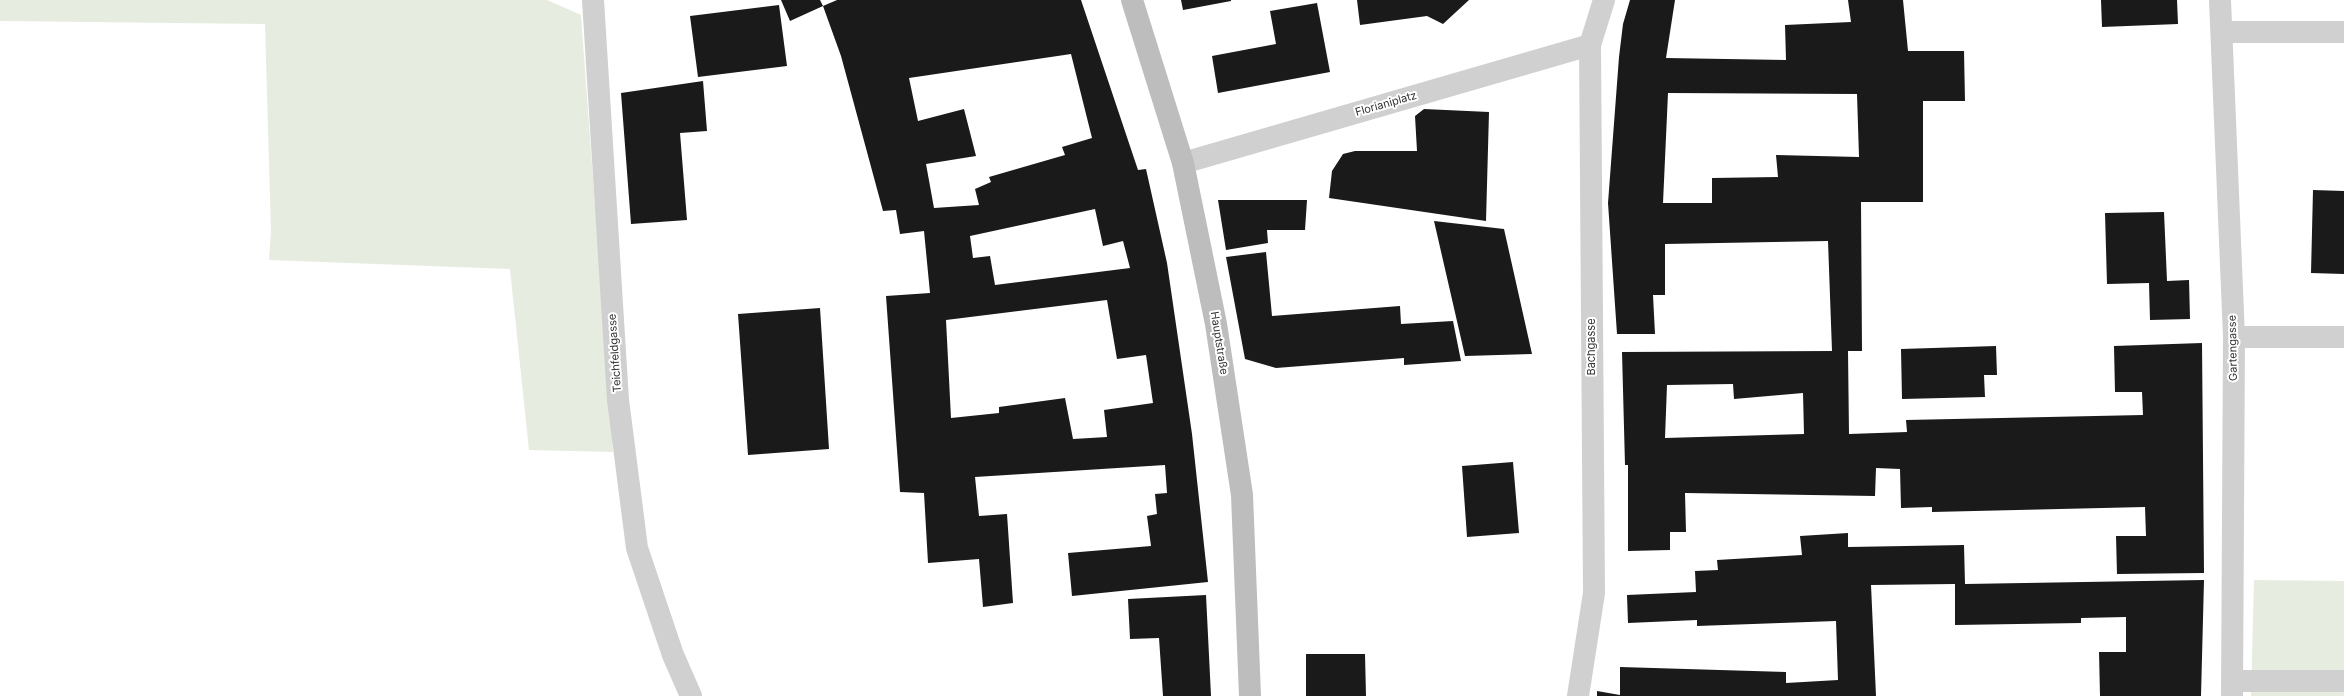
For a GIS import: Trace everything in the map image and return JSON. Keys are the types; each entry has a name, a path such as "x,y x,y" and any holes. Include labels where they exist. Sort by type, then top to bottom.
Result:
{"street":[{"name":"Teichfeldgasse","path":"593,0 618,400 637,548 672,655 691,696"},
{"name":"Hauptstraße","path":"1132,0 1183,164 1216,324 1242,495 1250,696"},
{"name":"Bachgasse","path":"1578,696 1594,593 1590,45 1604,0"},
{"name":"Gartengasse","path":"2220,0 2234,337 2232,689"},
{"path":"2222,32 2344,32"},
{"name":"Florianiplatz","path":"1183,164 1590,45"},
{"path":"2234,337 2344,337"},
{"path":"2232,689 2344,681"}],"shaded area":[{"path":"0,0 547,0 581,15 613,452 529,450 510,269 269,260 271,232 265,24 0,21"},
{"path":"2254,580 2344,581 2344,696 2251,696"}],"building":[{"path":"781,0 820,0 823,6 790,21"},
{"path":"837,0 1081,0 1138,170 1146,169 1167,263 1192,434 1208,582 1072,596 1068,553 1151,546 1147,516 1157,514 1155,494 1167,493 1165,465 975,477 979,516 1007,514 1013,603 983,607 979,559 928,563 924,493 900,492 886,296 930,293 924,231 900,234 896,210 883,211 841,56 823,6","holes":["1071,54 1092,138 1062,147 1065,155 989,177 991,182 975,189 979,205 934,208 926,164 976,156 964,109 918,121 909,78","1095,209 1103,246 1123,241 1130,268 995,285 990,256 973,258 970,236","1107,300 1117,359 1146,355 1153,403 1104,410 1107,437 1073,439 1065,398 999,407 999,413 951,418 946,320"]},
{"path":"1181,0 1231,0 1231,1 1183,10"},
{"path":"1357,0 1469,0 1443,24 1427,16 1360,25"},
{"path":"1630,0 1675,0 1666,58 1786,60 1785,25 1851,22 1848,0 1903,0 1908,51 1964,51 1965,101 1923,101 1923,202 1861,202 1862,351 1848,351 1849,434 1907,432 1906,420 2143,415 2142,392 2115,392 2114,346 2202,343 2204,573 2117,574 2116,536 2146,536 2145,507 1932,512 1932,507 1901,508 1900,469 1876,468 1875,496 1685,493 1686,532 1670,532 1670,550 1628,551 1628,465 1625,465 1622,352 1832,351 1828,241 1665,244 1665,295 1653,295 1655,334 1617,334 1608,203 1619,57 1623,24","holes":["1668,93 1857,94 1859,157 1776,155 1778,177 1712,178 1712,203 1663,203","1733,384 1734,399 1803,393 1804,434 1665,438 1667,385"]},
{"path":"2101,0 2177,0 2178,24 2102,27"},
{"path":"1317,3 1330,72 1218,93 1212,56 1276,44 1270,11"},
{"path":"779,5 787,66 698,77 690,16"},
{"path":"703,81 707,131 680,133 687,220 631,224 621,93"},
{"path":"1424,109 1489,112 1486,221 1329,198 1332,171 1343,154 1355,151 1417,151 1415,116"},
{"path":"2313,190 2344,191 2344,274 2311,273"},
{"path":"1218,200 1307,200 1305,230 1267,230 1268,243 1226,250"},
{"path":"2164,212 2167,281 2189,280 2190,319 2150,320 2149,283 2107,284 2105,213"},
{"path":"1434,221 1504,229 1532,354 1465,356"},
{"path":"1266,252 1272,316 1400,306 1401,324 1453,321 1461,361 1404,365 1404,358 1276,368 1245,359 1226,257"},
{"path":"820,308 829,449 748,455 738,314"},
{"path":"1996,346 1997,375 1984,375 1985,397 1902,399 1901,349"},
{"path":"1513,462 1519,533 1467,537 1462,466"},
{"path":"1848,533 1848,547 1964,545 1965,584 2204,580 2201,696 2100,696 2099,652 2126,652 2126,617 2081,618 2081,623 1955,625 1955,584 1871,585 1876,696 1597,696 1597,691 1620,695 1620,667 1786,672 1786,683 1838,680 1836,621 1697,626 1697,620 1628,623 1627,595 1696,592 1695,571 1718,570 1717,560 1802,555 1800,536"},
{"path":"1206,595 1211,696 1163,696 1159,638 1130,639 1128,599"},
{"path":"1306,654 1365,654 1366,696 1306,696"}]}
